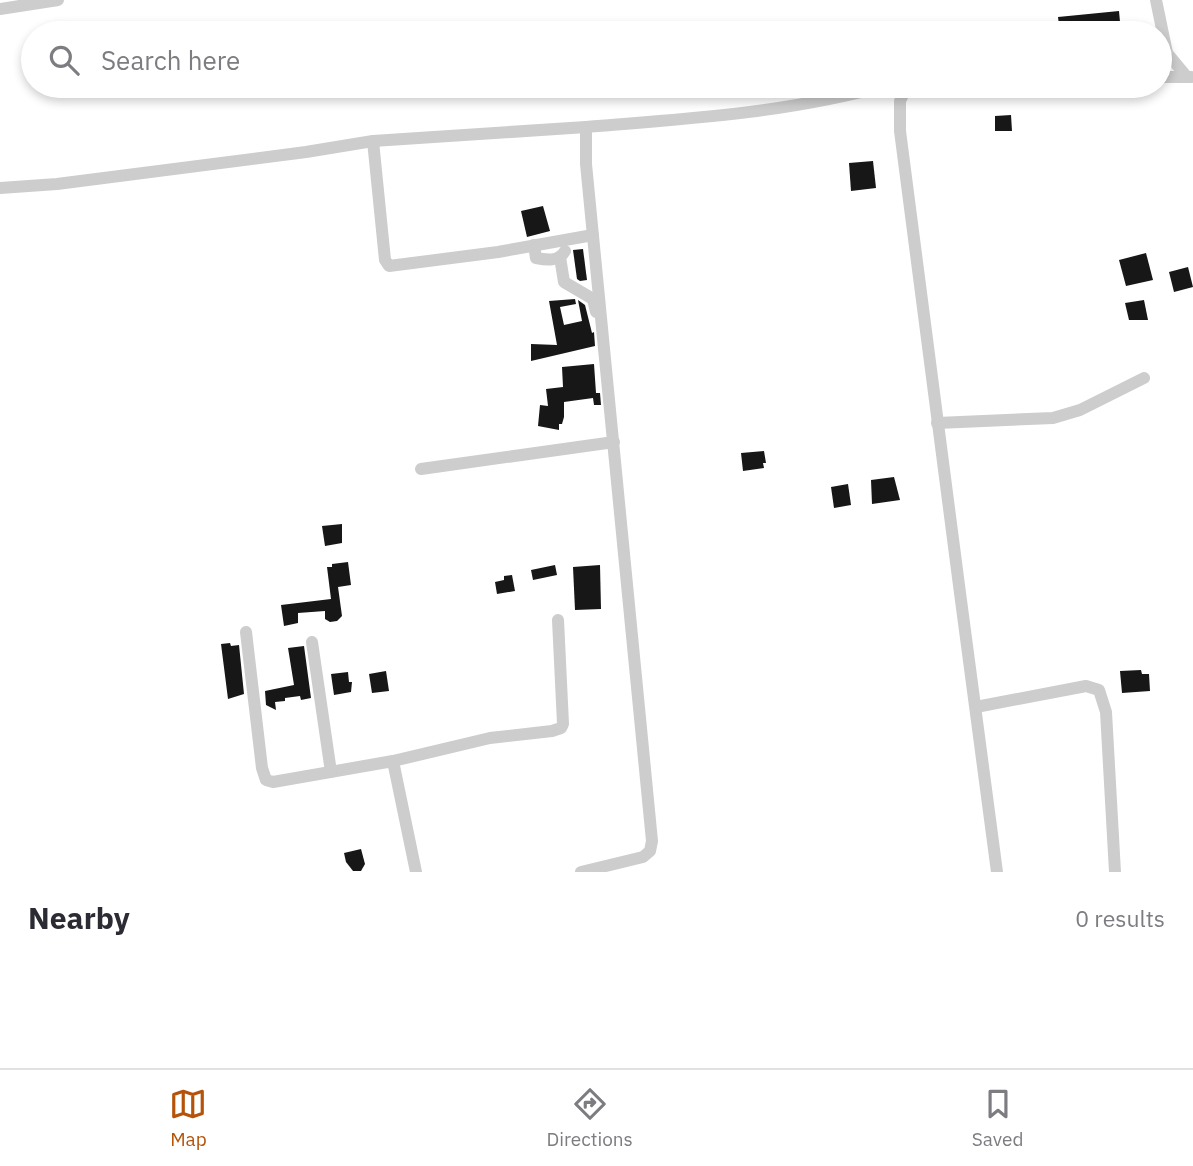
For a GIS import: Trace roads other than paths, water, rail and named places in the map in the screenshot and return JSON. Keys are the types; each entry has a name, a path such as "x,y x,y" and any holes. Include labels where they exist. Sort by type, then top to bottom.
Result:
{"street":[{"path":"0,9 58,0"},
{"path":"1156,0 1160,21"},
{"path":"1172,58 1190,77"},
{"path":"1172,77 1190,77"},
{"path":"0,188 57,184 373,141 713,117 830,98"},
{"path":"901,98 900,131 997,872"},
{"path":"581,872 643,857 650,851 652,841 586,164 586,127"},
{"path":"373,141 388,265 425,262 593,234"},
{"path":"558,241 565,244 566,248 560,257 564,282 593,299 602,325"},
{"path":"534,245 536,258 545,260 560,257"},
{"path":"937,424 1053,418 1080,410 1144,378"},
{"path":"421,469 614,442"},
{"path":"246,632 262,768 266,780 273,782 393,761 490,738 561,728 563,724 558,620"},
{"path":"312,642 331,772"},
{"path":"976,707 1086,686 1099,690 1106,712 1115,872"},
{"path":"393,761 416,872"}]}
